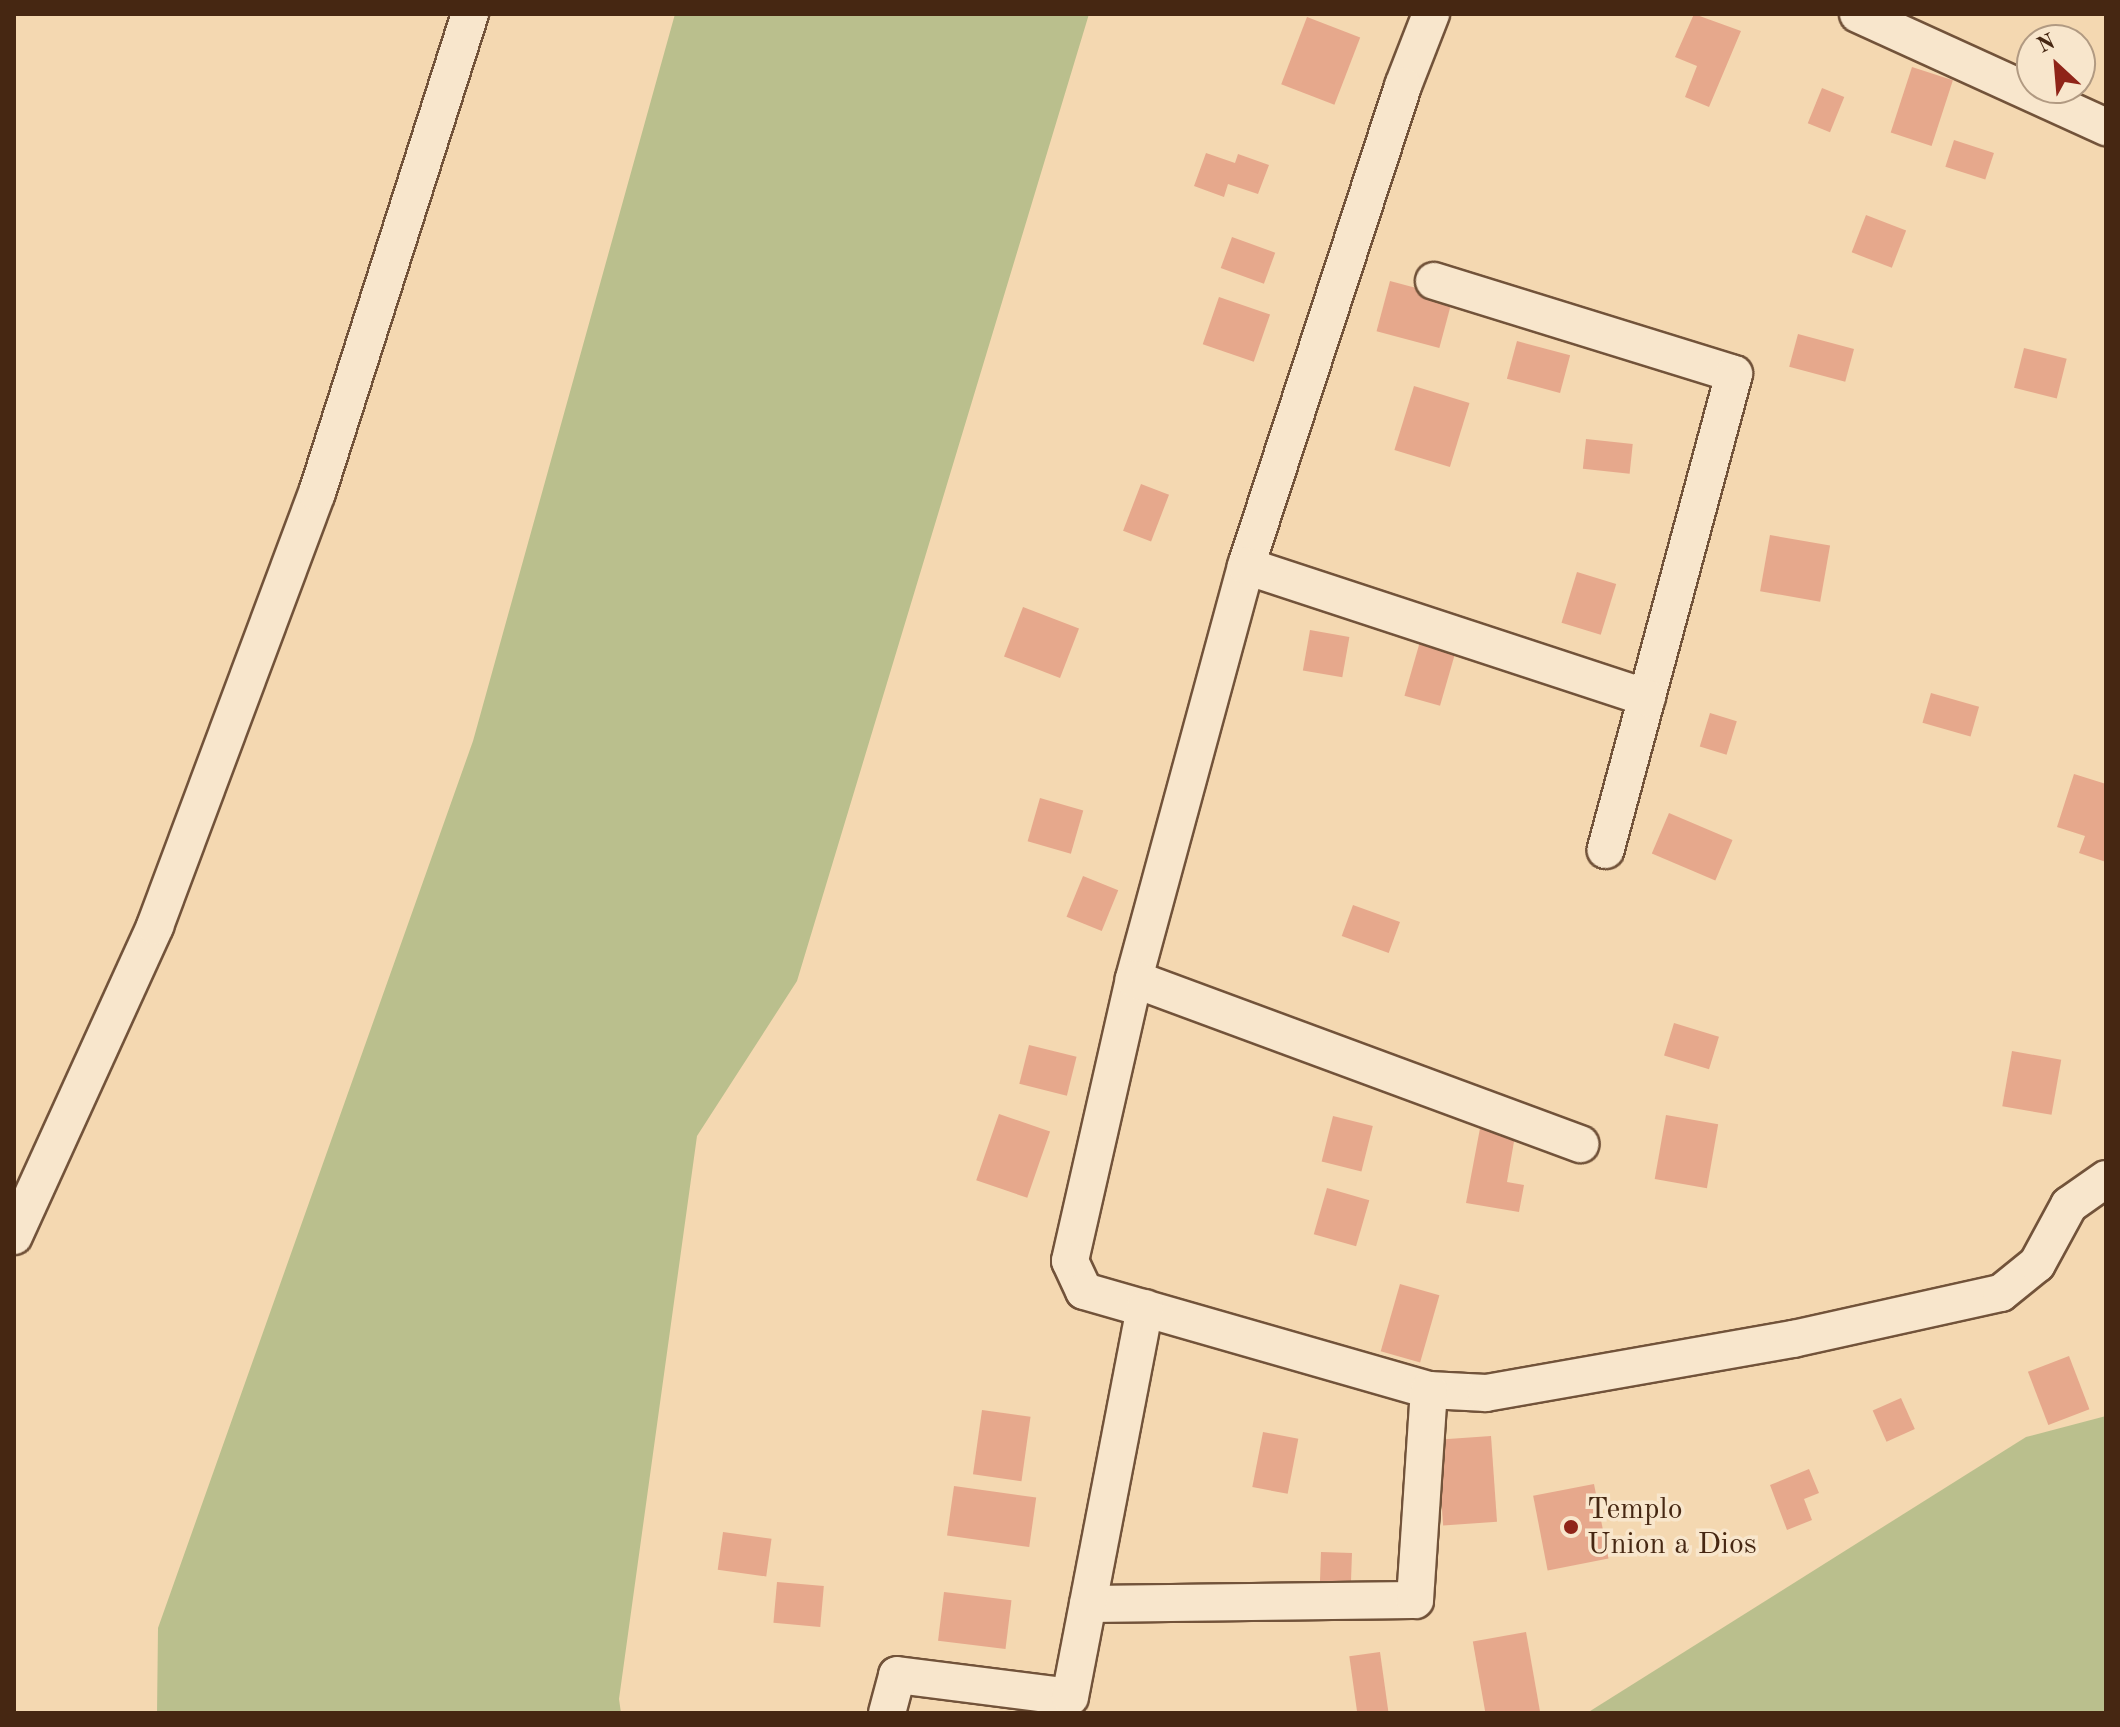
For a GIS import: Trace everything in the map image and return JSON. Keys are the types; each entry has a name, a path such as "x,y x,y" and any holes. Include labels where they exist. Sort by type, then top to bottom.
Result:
{"street":[{"path":"14,1236 155,926 200,807 317,493 470,14"},
{"path":"1431,14 1403,86 1246,566 1134,979 1070,1261 1084,1291 1429,1390 1486,1393 1793,1339 2001,1293 2037,1264 2069,1205 2106,1179"},
{"path":"1858,14 2106,127"},
{"path":"1434,281 1734,374 1606,850"},
{"path":"1246,566 1647,698"},
{"path":"1134,979 1580,1144"},
{"path":"887,1713 897,1675 1070,1697 1145,1308"},
{"path":"1088,1604 1415,1600 1429,1390"}],"green space":[{"path":"675,14 1089,14 797,981 697,1136 619,1699 621,1713 157,1713 158,1628 473,741"},
{"path":"2106,1416 2106,1713 1587,1713 2026,1437"}],"building":[{"path":"1694,14 1741,31 1709,107 1685,97 1697,66 1675,57"},
{"path":"1307,17 1360,37 1334,105 1281,84"},
{"path":"1912,67 1953,80 1932,146 1891,133"},
{"path":"1822,88 1844,97 1830,132 1808,123"},
{"path":"1954,140 1994,153 1985,180 1945,167"},
{"path":"1206,153 1235,163 1238,154 1269,165 1258,194 1228,184 1224,197 1194,186"},
{"path":"1866,215 1906,230 1892,268 1852,252"},
{"path":"1232,237 1275,253 1264,284 1221,268"},
{"path":"1390,281 1453,298 1439,348 1377,331"},
{"path":"1219,297 1270,315 1254,362 1203,344"},
{"path":"1798,334 1854,349 1845,382 1789,367"},
{"path":"1517,341 1570,355 1560,393 1507,379"},
{"path":"2024,348 2067,359 2057,398 2014,388"},
{"path":"1414,386 1469,403 1450,467 1394,450"},
{"path":"1586,439 1633,444 1630,474 1583,469"},
{"path":"1141,484 1169,495 1151,541 1123,531"},
{"path":"1770,535 1830,546 1820,602 1760,591"},
{"path":"1577,572 1616,584 1601,635 1562,623"},
{"path":"1023,607 1079,629 1060,678 1004,656"},
{"path":"1310,630 1349,637 1342,677 1303,670"},
{"path":"1421,638 1457,648 1440,706 1404,696"},
{"path":"1931,693 1979,707 1971,737 1922,723"},
{"path":"1710,713 1737,721 1727,755 1700,746"},
{"path":"2074,774 2106,784 2106,862 2079,853 2085,836 2057,827"},
{"path":"1040,798 1083,810 1071,854 1028,841"},
{"path":"1669,813 1733,840 1715,880 1652,854"},
{"path":"1083,876 1118,890 1102,931 1067,917"},
{"path":"1353,905 1400,922 1389,953 1342,936"},
{"path":"1674,1023 1719,1037 1709,1069 1664,1056"},
{"path":"1029,1045 1077,1057 1067,1096 1019,1084"},
{"path":"2012,1051 2061,1060 2052,1115 2002,1106"},
{"path":"999,1114 1050,1132 1027,1198 976,1180"},
{"path":"1666,1115 1718,1124 1707,1188 1655,1179"},
{"path":"1333,1116 1373,1126 1361,1172 1322,1162"},
{"path":"1481,1123 1516,1130 1507,1182 1524,1185 1519,1212 1466,1203"},
{"path":"1327,1188 1369,1200 1356,1246 1314,1234"},
{"path":"1400,1284 1439,1295 1420,1363 1381,1351"},
{"path":"2069,1356 2089,1409 2048,1425 2028,1372"},
{"path":"1901,1398 1915,1429 1887,1442 1873,1411"},
{"path":"982,1410 1031,1417 1021,1481 973,1474"},
{"path":"1263,1432 1298,1439 1288,1494 1252,1487"},
{"path":"1491,1436 1497,1522 1443,1526 1437,1440"},
{"path":"1809,1469 1819,1493 1804,1499 1812,1520 1787,1530 1770,1485"},
{"name":"Templo Union a Dios","path":"1594,1484 1609,1559 1548,1570 1533,1496"},
{"path":"954,1486 1036,1498 1029,1547 947,1536"},
{"path":"723,1532 772,1539 766,1576 718,1570"},
{"path":"1321,1552 1352,1553 1351,1593 1320,1592"},
{"path":"777,1582 824,1586 820,1627 773,1623"},
{"path":"944,1592 1011,1600 1006,1649 938,1641"},
{"path":"1526,1632 1540,1713 1485,1713 1473,1641"},
{"path":"1380,1652 1389,1713 1357,1713 1349,1656"}],"place":[{"name":"Templo Union a Dios","path":"1571,1527"}]}
